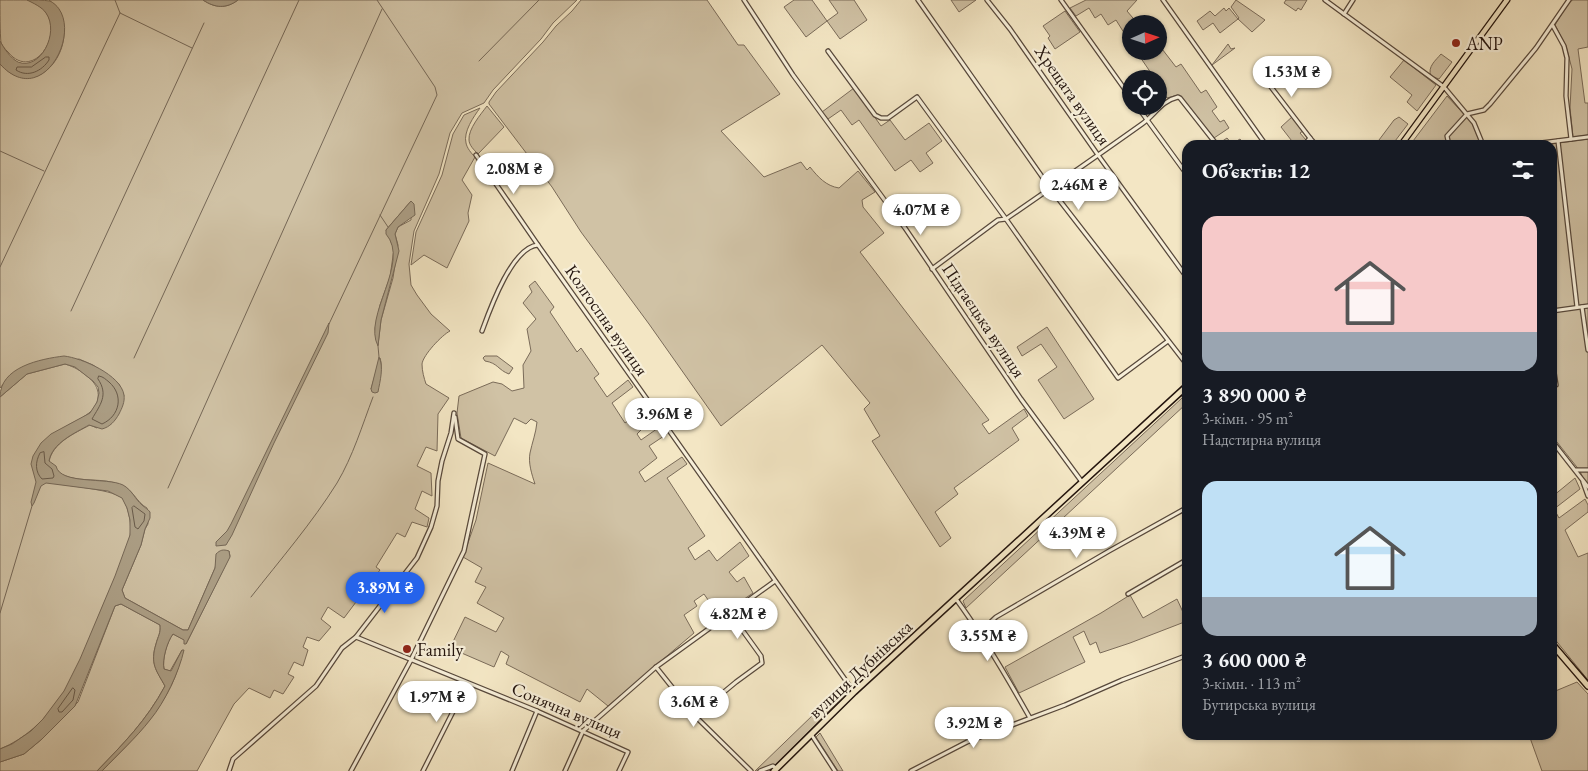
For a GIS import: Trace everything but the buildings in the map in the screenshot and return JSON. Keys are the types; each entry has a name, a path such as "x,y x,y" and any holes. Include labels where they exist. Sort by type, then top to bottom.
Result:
{"highway":[{"name":"вулиця Дубнівська","path":"775,770 854,692 1181,391"},
{"path":"1557,650 1588,686"}],"main road":[{"path":"1405,140 1507,0"}],"street":[{"name":"Підгаєцька вулиця","path":"744,0 793,75 904,228 1021,399 1082,482"},
{"path":"918,0 1050,188 1182,358"},
{"name":"Хрещата вулиця","path":"988,0 1182,271"},
{"path":"1061,0 1122,85"},
{"path":"1163,0 1262,140"},
{"path":"1325,0 1444,87 1474,123 1481,140"},
{"path":"1344,14 1353,0"},
{"path":"1448,140 1447,136 1467,114 1484,110 1490,104 1553,26 1569,0"},
{"path":"1553,26 1564,46 1567,58 1566,96 1571,139"},
{"path":"828,51 876,116 888,118 917,97 1118,378 1168,341"},
{"path":"1258,70 1310,138"},
{"path":"932,269 998,220 1006,219 1147,120 1162,104 1178,97 1183,100 1213,140"},
{"path":"1143,115 1182,168"},
{"path":"1588,137 1558,141 1580,307 1588,350"},
{"name":"Колгоспна вулиця","path":"476,155 854,692"},
{"path":"482,330 498,288 509,271 526,250 538,245"},
{"path":"1557,310 1588,306"},
{"path":"229,771 233,759 316,686 342,648 356,637 417,558 431,527 437,506 438,482 442,461 451,433 454,413 458,439 485,454 464,551 411,660 351,771"},
{"path":"1557,447 1588,487"},
{"path":"1575,470 1588,470"},
{"path":"1580,477 1588,496"},
{"path":"980,632 996,617 1109,550 1182,510"},
{"path":"1128,594 1182,562"},
{"path":"565,771 582,732 656,667 775,581"},
{"path":"956,599 1002,666 1030,718"},
{"path":"695,716 762,663 761,656 730,613"},
{"name":"Сонячна вулиця","path":"356,637 537,711 628,752 619,771"},
{"path":"911,771 967,742 1182,657"},
{"path":"656,667 695,716 751,771"},
{"path":"422,771 467,684"},
{"path":"512,771 537,711"},
{"path":"810,734 835,771"},
{"path":"760,771 773,766 775,770"}],"shaded area":[{"path":"0,0 27,0 42,8 50,20 51,33 48,45 40,55 30,61 19,61 3,46 1,43"},
{"path":"49,0 203,0 212,5 225,6 238,0 577,0 553,23 541,39 493,90 484,103 462,113 450,133 439,174 414,231 409,264 411,285 431,314 450,331 433,346 422,364 426,384 449,398 438,414 437,451 426,447 417,466 431,473 432,496 422,491 415,509 429,518 427,527 412,522 405,537 397,533 376,567 380,570 344,618 328,607 321,619 331,627 319,641 307,637 303,647 308,650 303,666 294,662 288,674 294,677 283,694 274,690 270,698 249,688 234,704 197,771 102,771 128,745 163,701 172,685 182,650 170,671 164,669 164,656 169,641 173,634 185,640 186,644 230,556 229,551 217,560 188,630 183,630 125,598 122,590 148,524 147,508 125,487 107,481 85,480 63,475 49,462 55,449 65,439 90,425 97,428 124,396 119,384 93,365 79,359 11,375 0,388 0,64 16,76 31,78 44,72 55,61 62,47 64,30 60,14","holes":["411,201 411,220 398,227 395,234 398,245 393,278 381,320 378,345 375,329 380,305 390,277 394,249 386,230","380,358 381,370 371,389"]},
{"path":"581,0 707,0 738,45 744,45 780,94 721,131 764,177 801,162 807,170 810,167 826,183 839,188 858,171 875,192 862,200 863,207 884,233 860,252 989,420 982,424 989,434 1024,409 1028,416 1012,428 1019,440 954,488 958,494 935,512 951,538 940,547 872,441 880,436 864,409 870,403 822,345 721,426 581,232 552,187 489,104 496,92"},
{"path":"794,0 812,0 827,21 806,37 784,7"},
{"path":"829,0 854,0 867,20 840,39 827,21 838,13"},
{"path":"951,0 976,0 959,12"},
{"path":"1086,0 1137,0 1127,11 1130,15 1122,15 1122,30 1116,20 1108,25 1101,14 1095,18 1089,8 1076,16 1070,8"},
{"path":"1236,0 1265,20 1252,32 1238,19 1231,7"},
{"path":"1286,0 1307,0 1301,10 1298,8 1296,11 1284,3"},
{"path":"1573,0 1588,0 1588,47 1578,49 1585,103 1588,103 1588,135 1573,137 1570,108 1572,69 1566,46 1555,25 1569,2"},
{"path":"1224,8 1226,11 1229,8 1238,19 1220,33 1213,23 1203,30 1197,21 1210,11 1215,16"},
{"path":"1065,11 1080,32 1055,49 1048,38 1050,36 1043,26"},
{"path":"1228,44 1231,49 1235,48 1212,65"},
{"path":"1441,54 1452,62 1439,79 1431,76 1430,70"},
{"path":"1168,57 1176,67 1181,64 1201,93 1206,90 1217,107 1212,111 1220,122 1224,120 1229,128 1214,138 1181,97 1178,95 1167,98 1167,70 1149,70 1142,60 1168,60"},
{"path":"1404,60 1436,85 1417,111 1407,102 1412,95 1390,77"},
{"path":"854,88 881,126 890,120 905,140 929,123 942,141 926,153 933,163 920,172 911,160 895,171 859,120 852,125 841,110 828,119 822,112"},
{"path":"1447,96 1472,123 1479,140 1414,140"},
{"path":"487,106 504,127 478,154 470,144 469,136 475,122"},
{"path":"480,108 470,124 465,139 467,147 475,157 462,180 472,195 468,213 469,221 447,268 424,255 411,265 416,232 442,175 453,134 464,115"},
{"path":"1293,116 1303,131 1300,133 1306,140 1291,140 1281,127"},
{"path":"1399,117 1408,124 1396,140 1379,140 1394,120"},
{"path":"1588,139 1588,491 1580,471 1557,442 1557,143"},
{"path":"535,281 554,307 550,312 577,352 581,348 599,374 594,378 607,397 628,380 633,387 612,403 625,423 633,417 641,430 637,434 641,440 661,426 667,434 649,446 657,458 639,472 645,482 682,457 687,464 667,478 705,536 688,548 695,560 709,550 717,561 740,542 749,556 729,572 737,582 744,577 753,593 719,616 704,594 694,601 697,606 684,615 694,633 608,706 587,689 580,702 506,664 509,656 501,651 494,667 450,648 465,617 496,632 504,618 477,603 486,587 475,582 482,568 463,557 476,520 488,463 535,484 530,457 537,422 531,419 526,424 514,418 495,456 461,438 457,413 459,396 493,382 502,384 512,391 524,388 523,365 531,351 527,329 536,319 523,303 532,292 529,286"},
{"path":"1047,327 1094,399 1064,419 1038,380 1057,367 1041,344 1022,356 1017,347"},
{"path":"485,356 497,356 513,368 509,374 502,371 493,363 485,361 483,358"},
{"path":"65,364 78,369 92,381 97,390 98,399 89,413 62,429 42,447 54,483 112,493 119,496 123,499 128,512 131,527 130,536 119,569 67,687 54,706 34,728 18,740 0,749 0,397 27,374"},
{"path":"1182,398 1182,408 966,608 963,601"},
{"path":"1575,478 1580,489 1557,507 1557,493"},
{"path":"1585,499 1588,505 1588,512 1565,530 1578,557 1588,553 1588,680 1557,642 1557,514 1559,518"},
{"path":"1130,595 1143,618 1177,599 1182,610 1182,623 1100,653 1096,642 1090,645 1084,631 1073,637 1085,662 1019,693 1005,667"},
{"path":"121,604 160,625 160,632 154,651 154,661 165,686 158,699 142,721 97,771 0,771 0,762 24,754 42,739 78,702 115,606"},
{"path":"1577,682 1588,694 1588,771 1542,771 1531,740 1557,740 1557,690"},
{"path":"844,685 848,692 769,771 755,771"},
{"path":"820,733 843,771 838,771 816,737"}],"water":[{"path":"27,0 50,1 61,12 65,26 63,43 56,59 46,71 32,78 17,76 0,64 0,41 5,50 18,62 34,61 46,48 51,30 50,21 42,9"},
{"path":"203,0 238,0 229,5 221,6 212,5"},
{"path":"411,201 414,204 415,215 398,227 395,234 399,251 381,320 378,346 375,334 376,320 393,260 392,246 386,230"},
{"path":"329,323 328,333 274,443 232,535 226,545 216,546 216,542 231,524"},
{"path":"64,356 81,360 108,374 116,381 124,395 122,407 112,423 102,429 89,425 71,435 59,444 49,461 56,466 59,472 66,476 123,485 150,512 150,518 141,545 122,590 125,598 183,630 188,630 215,568 216,554 222,550 227,550 230,557 186,644 184,644 184,640 173,634 169,642 164,656 164,669 171,671 182,650 184,650 175,677 161,705 139,733 102,771 97,771 142,721 165,686 154,662 154,651 160,632 160,625 121,604 115,606 75,706 24,754 0,762 0,749 12,744 31,731 43,719 64,691 80,659 130,535 130,520 122,498 108,491 46,483 41,486 32,506 31,502 36,482 31,464 33,456 41,443 51,434 90,413 97,402 98,387 75,367 65,364 27,374 0,397 2,387 7,378 23,366 44,359"},
{"path":"379,357 381,374 378,392 375,393 371,389"}],"waterway":[{"path":"115,0 120,13 192,48"},
{"path":"134,358 299,0"},
{"path":"329,324 437,95 435,87 377,0"},
{"path":"479,61 539,0"},
{"path":"168,488 382,9"},
{"path":"0,267 120,13"},
{"path":"71,311 204,23"},
{"path":"0,151 44,171"},
{"path":"380,215 388,227"},
{"path":"378,346 379,357"},
{"path":"251,597 306,527 337,483 353,452 373,397"},
{"path":"0,613 32,506"}],"place":[{"name":"ANP","path":"1456,43"},
{"name":"Family","path":"407,649"}]}
